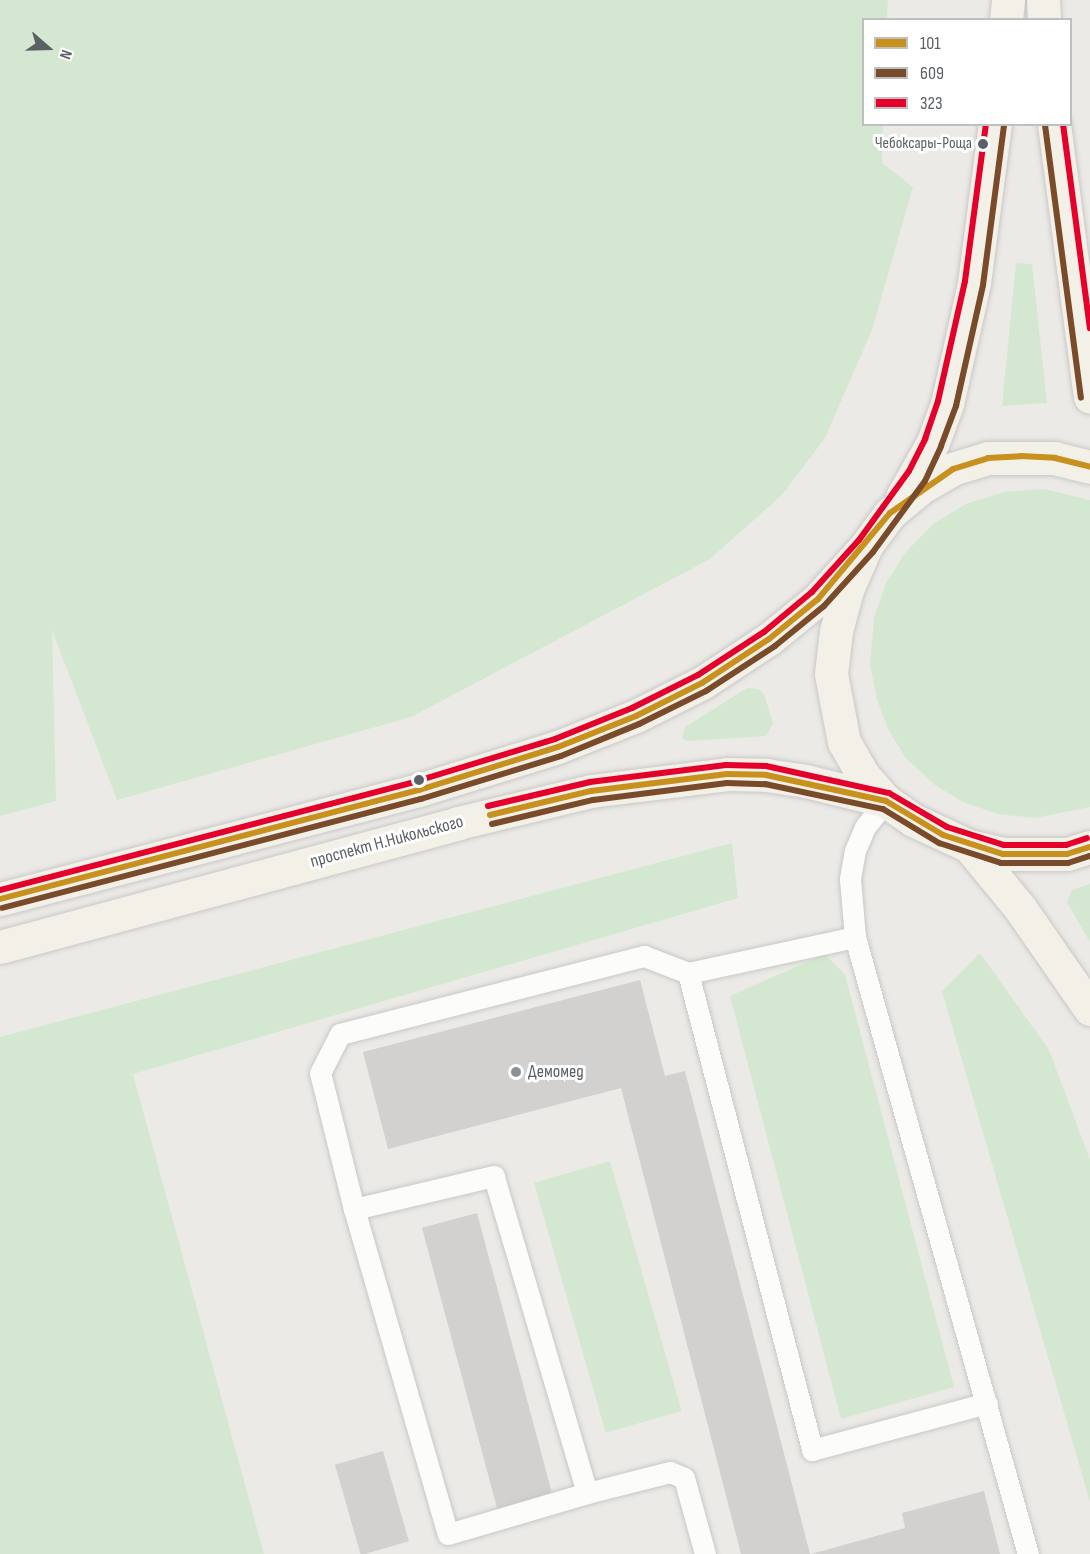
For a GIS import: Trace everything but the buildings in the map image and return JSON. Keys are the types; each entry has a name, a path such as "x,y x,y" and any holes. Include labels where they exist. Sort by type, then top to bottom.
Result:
{"main road":[{"path":"1006,18 1008,0"},
{"path":"1043,0 1044,18"},
{"path":"0,899 419,790 558,747 636,716 702,683 769,639 818,599 866,546 916,476 947,404 974,283 995,126"},
{"path":"1054,126 1090,397"},
{"path":"890,513 953,469 988,458 1055,458 1090,467"},
{"path":"866,546 844,600 831,674 844,742 863,775 886,801 913,820 969,846 1033,857 1066,854 1090,847"},
{"name":"проспект Н.Никольского","path":"0,947 458,823 591,791 727,774 766,775 806,781 886,801"},
{"path":"969,846 1020,908 1090,1010"}],"lane":[{"path":"886,801 865,827 855,850 850,879 855,937 1028,1554"},
{"path":"705,1554 684,1478 670,1472 587,1493 448,1534 354,1209 320,1073 340,1034 644,956 688,973 855,937"},
{"path":"688,973 812,1450 987,1403"},
{"path":"354,1209 494,1176 587,1493"}],"green space":[{"path":"0,0 888,0 887,18 862,18 862,126 883,126 882,163 913,187 872,330 825,438 782,495 710,559 411,717 117,800 52,630 56,801 0,816"},
{"path":"1016,263 1032,264 1047,403 1002,406"},
{"path":"1044,489 1090,500 1090,807 1035,818 998,814 963,802 935,785 905,757 889,731 877,700 870,665 874,618 886,583 905,553 933,524 966,504 1004,492"},
{"path":"747,688 758,689 764,694 773,723 766,736 688,741 682,738 685,727"},
{"path":"732,843 738,898 133,1074 264,1554 0,1554 0,1037"},
{"path":"1090,884 1090,942 1067,902 1072,890"},
{"path":"980,953 1049,1050 1090,1160 1090,1502 942,991"},
{"path":"825,954 845,975 954,1387 841,1419 730,996"},
{"path":"610,1161 682,1411 606,1433 534,1183"}],"transit line":[{"name":"323","path":"0,890 417,781 555,739 632,708 698,675 764,632 812,592 859,540 909,471 925,439 938,401 965,281 986,126"},
{"name":"609","path":"2,908 421,799 561,756 639,724 706,691 775,646 824,606 873,552 925,481 941,446 956,406 983,285 1004,126"},
{"name":"609","path":"1045,126 1081,398"},
{"name":"323","path":"1063,126 1090,328"},
{"name":"101","path":"0,899 419,790 558,747 636,716 702,683 769,639 818,599 890,513 953,469 988,458 1021,456 1055,458 1090,467"},
{"name":"323","path":"488,806 590,782 726,765 766,766 889,793 947,827 1004,845 1066,845 1087,838"},
{"name":"101","path":"490,815 591,791 727,774 766,775 886,801 943,835 1003,854 1067,854 1090,847"},
{"name":"609","path":"492,824 593,800 727,783 765,784 883,809 939,843 1001,863 1068,863 1090,856"}],"place":[{"name":"Чебоксары-Роща","path":"983,144"},
{"name":"Демомед","path":"516,1072"}]}
